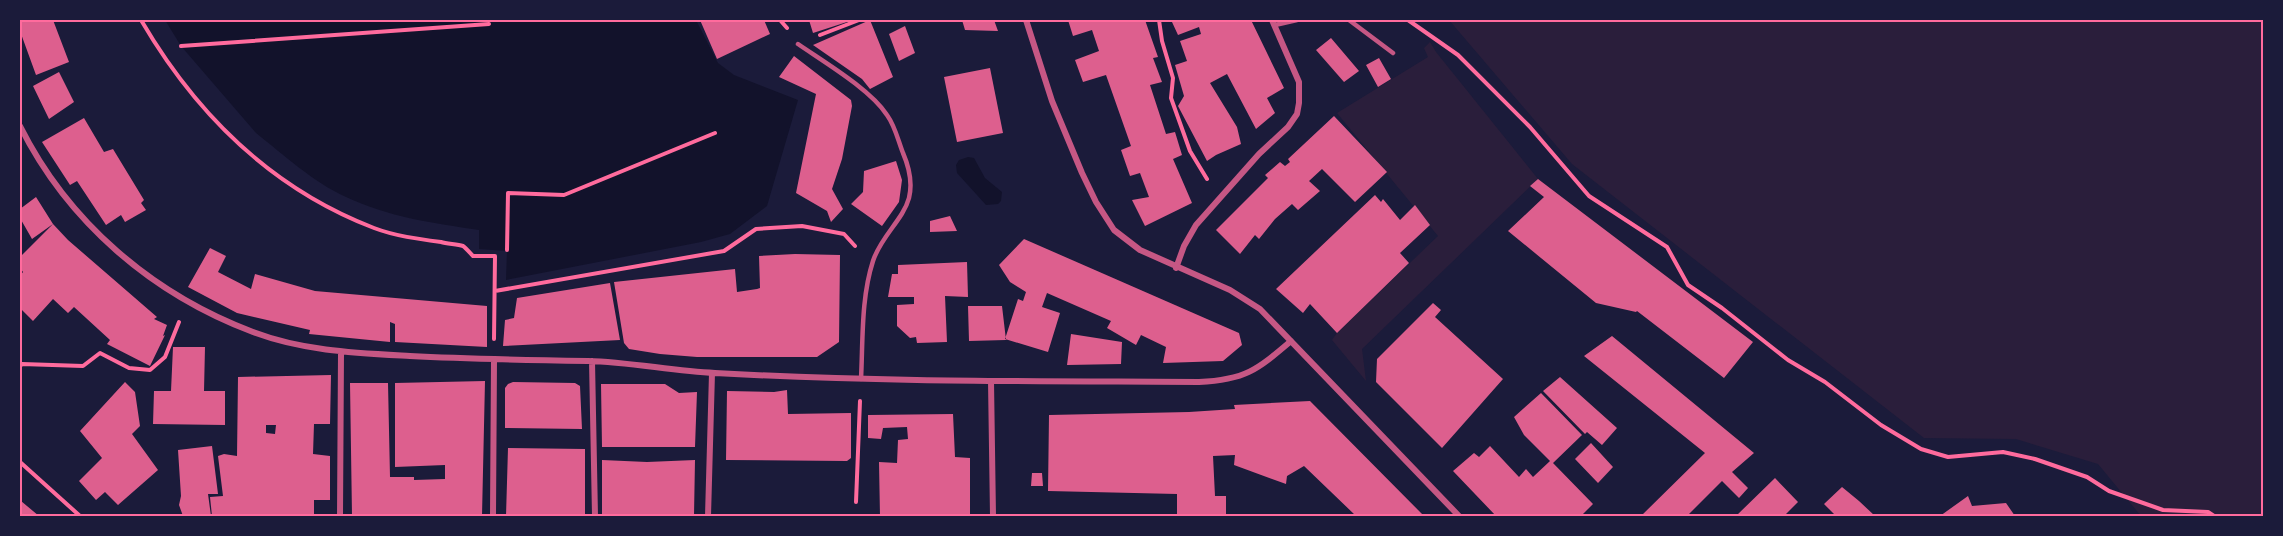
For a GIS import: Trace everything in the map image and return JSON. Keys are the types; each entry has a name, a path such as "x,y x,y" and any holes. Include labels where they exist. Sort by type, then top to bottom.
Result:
{"street":[{"path":"1026,20 1052,101 1096,202 1110,225 1122,238 1140,250 1176,268 1230,290 1260,309 1459,516"},
{"path":"1176,268 1184,246 1196,225 1218,198 1288,127 1297,114 1301,91 1299,82 1273,22"},
{"path":"20,126 47,175 81,218 132,264 188,301 228,322 283,342 341,353 494,360 592,361 712,373 861,379 1223,381 1252,372 1291,341"},
{"path":"340,516 341,353"},
{"path":"493,516 494,360"},
{"path":"592,361 595,516"},
{"path":"708,516 712,373"},
{"path":"991,381 993,516"}],"lane":[{"path":"1273,22 1297,20"},
{"path":"1349,20 1394,53"},
{"path":"798,44 861,89 880,106 892,124 910,176 909,200 879,244 872,264 865,299 861,379"}],"path":[{"path":"141,20 193,97 229,137 278,177 327,208 376,229 463,246 473,256 495,256 494,360"},
{"path":"798,44 859,20"},
{"path":"1159,20 1162,41 1173,78 1171,98 1190,151 1218,198"},
{"path":"1408,20 1458,55 1530,127 1589,196 1667,248 1688,285 1722,308 1788,360 1825,382 1881,425 1921,449 1948,457 2003,452 2035,459 2087,477 2109,491 2163,510 2208,512 2214,516"},
{"path":"181,46 489,24"},
{"path":"507,250 508,193 564,195 715,133"},
{"path":"495,291 724,251 756,230 802,226 844,234 872,264"},
{"path":"20,366 22,364 83,366 100,353 129,368 150,370 165,357 188,301"},
{"path":"856,502 861,379"},
{"path":"20,462 80,516"}],"shaded area":[{"path":"165,20 696,20 718,63 734,75 798,100 767,206 730,234 701,242 506,280 507,251 479,249 479,230 378,210 334,191 299,168 256,133 181,46"},
{"path":"1449,20 2263,20 2263,516 2141,516 2098,464 2016,439 1924,438 1572,164"},
{"path":"1430,42 1538,179 1362,349 1366,381 1332,340 1438,236 1337,113 1428,57 1424,48"},
{"path":"974,158 985,178 1002,192 1001,201 998,204 986,205 957,173 956,165 959,160"}],"building":[{"path":"20,20 53,20 69,62 36,75 20,31"},
{"path":"700,20 764,20 770,34 717,59"},
{"path":"809,20 846,20 847,22 813,33"},
{"path":"870,20 893,77 870,89 862,79 813,45"},
{"path":"962,20 994,20 998,31 965,30"},
{"path":"1068,20 1145,20 1158,57 1153,58 1162,82 1150,85 1166,134 1175,132 1182,155 1173,159 1192,203 1145,226 1132,200 1149,197 1140,173 1130,176 1121,150 1131,146 1106,75 1083,82 1075,60 1099,51 1092,30 1073,36"},
{"path":"1176,20 1251,20 1284,88 1267,98 1275,113 1256,129 1227,74 1210,83 1237,127 1241,144 1207,161 1178,106 1184,96 1175,65 1187,61 1180,41 1201,34 1199,27 1178,35 1172,22"},
{"path":"905,26 915,53 899,61 889,34"},
{"path":"1331,38 1359,71 1344,82 1316,50"},
{"path":"794,56 851,100 852,106 842,159 832,189 843,209 831,222 827,211 796,193 816,94 779,77"},
{"path":"1379,58 1391,79 1378,87 1366,65"},
{"path":"990,68 1003,133 957,142 944,77"},
{"path":"59,72 74,102 49,119 33,86"},
{"path":"1334,116 1387,172 1355,202 1322,169 1309,181 1320,191 1298,210 1292,204 1275,219 1259,239 1255,235 1240,254 1216,230 1268,178 1265,175 1280,162 1285,166 1290,162 1288,159"},
{"path":"84,118 104,152 113,149 144,200 141,203 146,210 125,222 121,215 106,225 77,181 70,185 42,142"},
{"path":"896,161 902,180 899,202 882,226 851,204 863,192 864,171"},
{"path":"1538,179 1753,342 1724,378 1637,311 1596,303 1508,231 1544,197 1530,186"},
{"path":"1375,195 1381,202 1383,199 1400,220 1415,205 1430,225 1400,253 1409,263 1337,333 1310,304 1303,313 1276,289"},
{"path":"36,197 53,224 32,239 20,218 20,209"},
{"path":"950,216 957,231 930,232 930,221"},
{"path":"53,224 68,240 157,317 154,319 167,325 163,336 165,335 150,366 107,344 110,340 74,307 68,313 53,299 33,321 20,308 20,276 23,272 20,268 20,257"},
{"path":"1024,239 1239,333 1242,345 1223,361 1163,363 1166,347 1141,335 1136,345 1107,328 1111,321 1047,293 1042,307 1060,313 1048,352 1005,339 1018,299 1023,301 1026,292 1010,282 999,265"},
{"path":"210,248 226,256 218,272 251,289 255,274 315,291 487,306 487,347 395,342 395,324 390,322 390,342 309,334 310,330 237,313 188,287"},
{"path":"840,255 839,342 817,357 697,357 629,349 624,343 614,282 735,269 737,292 757,289 760,288 759,256"},
{"path":"967,262 968,297 945,296 947,342 917,343 916,337 910,338 897,326 897,305 914,304 914,297 888,297 892,274 898,274 898,265"},
{"path":"610,283 620,340 503,346 505,320 514,318 517,298"},
{"path":"1433,303 1441,310 1435,317 1503,379 1442,448 1376,382 1377,359"},
{"path":"968,306 1002,306 1006,340 969,341"},
{"path":"1071,334 1122,342 1121,364 1067,365"},
{"path":"1612,336 1754,453 1732,472 1748,488 1739,498 1722,481 1687,516 1641,516 1705,453 1584,356"},
{"path":"173,347 205,347 204,391 225,391 225,425 153,424 154,391 171,391"},
{"path":"331,375 330,424 314,424 313,454 330,456 330,500 314,500 314,516 212,516 210,497 223,496 218,456 224,454 237,456 238,377","holes":["266,425 276,425 275,434 266,433"]},
{"path":"1560,377 1617,428 1602,445 1587,432 1585,434 1543,391"},
{"path":"485,381 482,516 352,516 350,383 388,383 390,477 414,477 414,480 445,479 445,465 395,467 395,383"},
{"path":"125,382 135,392 140,426 132,434 158,470 118,505 105,492 96,500 79,481 102,458 80,431"},
{"path":"513,382 575,383 580,386 582,429 505,428 505,388"},
{"path":"601,384 665,384 679,393 697,392 695,447 602,447"},
{"path":"787,390 788,414 851,413 851,458 847,461 726,460 727,391"},
{"path":"1541,393 1582,435 1553,463 1593,504 1581,516 1496,516 1453,471 1474,453 1479,457 1490,446 1519,477 1526,469 1533,477 1550,461 1524,435 1514,417"},
{"path":"1310,401 1424,516 1354,516 1304,466 1287,476 1286,484 1234,465 1235,455 1213,456 1215,496 1226,496 1226,514 1177,516 1177,494 1048,491 1049,415 1189,412 1235,409 1234,405"},
{"path":"953,414 955,457 970,458 970,516 880,516 879,462 897,463 898,440 908,439 907,427 883,428 881,439 868,438 868,415"},
{"path":"1591,443 1613,467 1598,483 1575,459"},
{"path":"212,446 218,494 208,494 211,516 183,516 179,505 181,496 178,450"},
{"path":"508,448 585,449 585,516 506,516"},
{"path":"602,460 647,462 695,460 694,516 602,516"},
{"path":"1032,473 1042,473 1043,486 1031,486"},
{"path":"1775,478 1798,502 1784,516 1736,516"},
{"path":"1842,487 1875,516 1836,516 1824,504"},
{"path":"1968,496 1972,506 2006,503 2015,516 1940,516"},
{"path":"21,501 39,516 20,516"}]}
